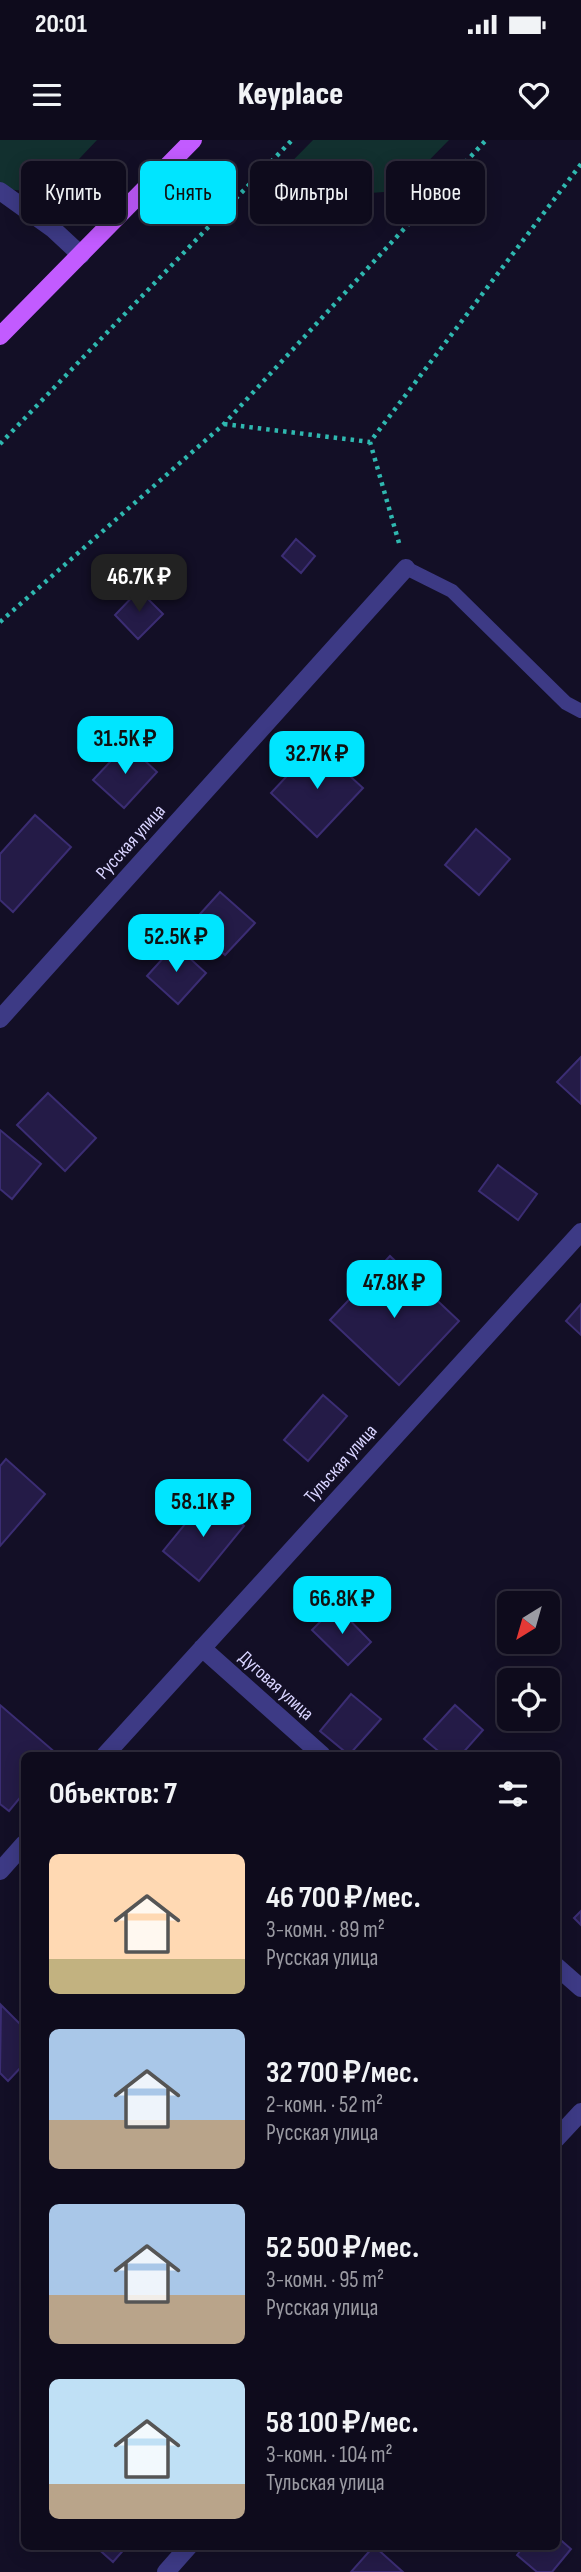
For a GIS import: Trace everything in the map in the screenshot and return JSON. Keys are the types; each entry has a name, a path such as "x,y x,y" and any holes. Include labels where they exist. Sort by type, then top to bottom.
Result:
{"main road":[{"path":"0,336 193,140"}],"street":[{"path":"0,191 53,229 81,255"},
{"name":"Русская улица","path":"0,1019 405,568"},
{"name":"Тульская улица","path":"108,1752 581,1232"},
{"name":"Дуговая улица","path":"202,1648 319,1752"},
{"path":"0,1871 21,1847"},
{"path":"560,1970 581,1988"},
{"path":"560,2135 581,2112"},
{"path":"166,2572 185,2550"}],"lane":[{"path":"405,568 452,591 566,703 581,711"}],"path":[{"path":"0,444 292,140"},
{"path":"0,622 224,424 486,140"},
{"path":"370,442 581,164"},
{"path":"224,424 370,442"},
{"path":"370,442 405,568"}],"green space":[{"path":"0,140 97,140 77,161 21,161 21,191 0,188"},
{"path":"313,140 449,140 428,161 386,161 386,192 372,193 372,161 292,161"}],"building":[{"path":"296,539 315,556 301,573 282,556"},
{"path":"139,590 163,614 138,639 115,615"},
{"path":"127,744 157,772 124,808 93,780"},
{"path":"316,745 363,788 317,837 271,793"},
{"path":"35,815 71,847 13,912 0,900 0,854"},
{"path":"476,829 510,859 479,895 445,865"},
{"path":"220,892 255,923 225,955 191,924"},
{"path":"175,945 206,973 178,1004 147,976"},
{"path":"581,1057 581,1104 557,1082"},
{"path":"48,1093 96,1138 65,1171 17,1125"},
{"path":"0,1130 41,1164 12,1199 0,1189"},
{"path":"498,1165 537,1194 518,1220 479,1191"},
{"path":"390,1256 459,1321 399,1385 330,1320"},
{"path":"581,1304 581,1335 566,1321"},
{"path":"323,1395 347,1416 308,1461 284,1440"},
{"path":"6,1459 45,1494 0,1546 0,1466"},
{"path":"208,1496 244,1526 199,1581 163,1551"},
{"path":"336,1606 371,1642 348,1665 312,1630"},
{"path":"351,1694 381,1719 352,1752 345,1752 320,1731"},
{"path":"0,1705 55,1752 21,1752 21,1797 9,1811 0,1804"},
{"path":"455,1705 483,1730 464,1752 439,1752 424,1739"},
{"path":"581,1911 581,1925 574,1918"},
{"path":"1,2005 21,2025 21,2067 8,2081 0,2073"},
{"path":"560,2539 571,2549 552,2572 537,2572 517,2555 521,2550 560,2550"},
{"path":"100,2550 124,2550 113,2562"},
{"path":"370,2550 378,2550 403,2572 351,2572"}]}
